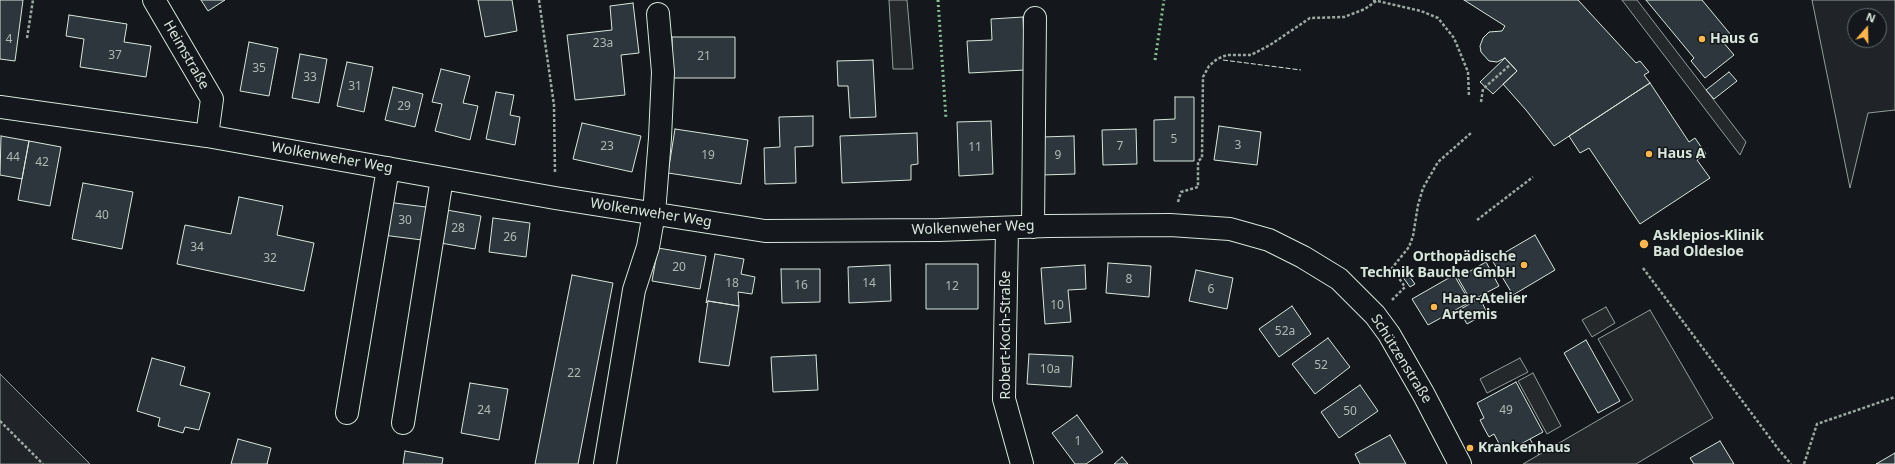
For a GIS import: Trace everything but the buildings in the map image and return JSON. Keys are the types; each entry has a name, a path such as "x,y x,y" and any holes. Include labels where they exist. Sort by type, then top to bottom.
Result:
{"street":[{"name":"Heimstraße","path":"154,0 212,99 207,136"},
{"path":"605,464 634,290 648,247 654,213 660,138 663,72 658,14"},
{"path":"1033,227 1035,18"},
{"name":"Wolkenweher Weg","path":"0,107 207,136 555,198 765,231 939,230 1170,225 1230,229 1269,240 1304,257"},
{"path":"347,413 388,168"},
{"path":"403,423 442,178"},
{"name":"Robert-Koch-Straße","path":"1007,228 1004,399 1022,464"},
{"name":"Schützenstraße","path":"1304,257 1339,279 1375,315 1389,334 1424,395 1460,464"}],"path":[{"path":"27,38 33,0"},
{"path":"540,0 554,105 555,198"},
{"path":"1170,225 1181,192 1198,186 1198,161 1202,158 1203,77 1209,66 1217,59 1227,55 1251,55 1270,45 1310,18 1344,17 1365,9 1375,0 1421,11 1438,18 1446,26 1454,38 1468,72 1469,97"},
{"path":"1481,102 1483,89 1511,64"},
{"path":"1375,315 1405,287 1392,268 1409,247 1413,236 1418,205 1423,188 1438,162 1471,133"},
{"path":"1477,220 1533,177"},
{"path":"1644,268 1791,464"},
{"path":"1804,464 1818,424 1895,397"},
{"path":"0,420 43,464"}],"shaded area":[{"path":"889,0 907,0 913,69 893,69"},
{"path":"1622,0 1637,0 1746,142 1740,155"},
{"path":"1812,0 1895,0 1895,110 1868,113 1850,188"},
{"path":"1606,307 1615,323 1592,337 1582,320"},
{"path":"1650,310 1713,418 1636,464 1523,464 1633,400 1598,339"},
{"path":"1520,358 1528,372 1487,393 1480,379"},
{"path":"1533,373 1561,426 1547,434 1518,381"},
{"path":"0,374 90,464 0,464"}],"hedge":[{"path":"938,0 946,119"},
{"path":"1155,60 1164,0"}],"fence":[{"path":"1223,60 1301,70"},
{"path":"1530,439 1539,455"}],"place":[{"name":"Haus G","path":"1702,39"},
{"name":"Haus A","path":"1649,154"},
{"name":"Asklepios-Klinik Bad Oldesloe","path":"1644,244"},
{"name":"Orthopädische Technik Bauche GmbH","path":"1524,265"},
{"name":"Haar-Atelier Artemis","path":"1434,307"},
{"name":"Krankenhaus","path":"1470,448"}]}
